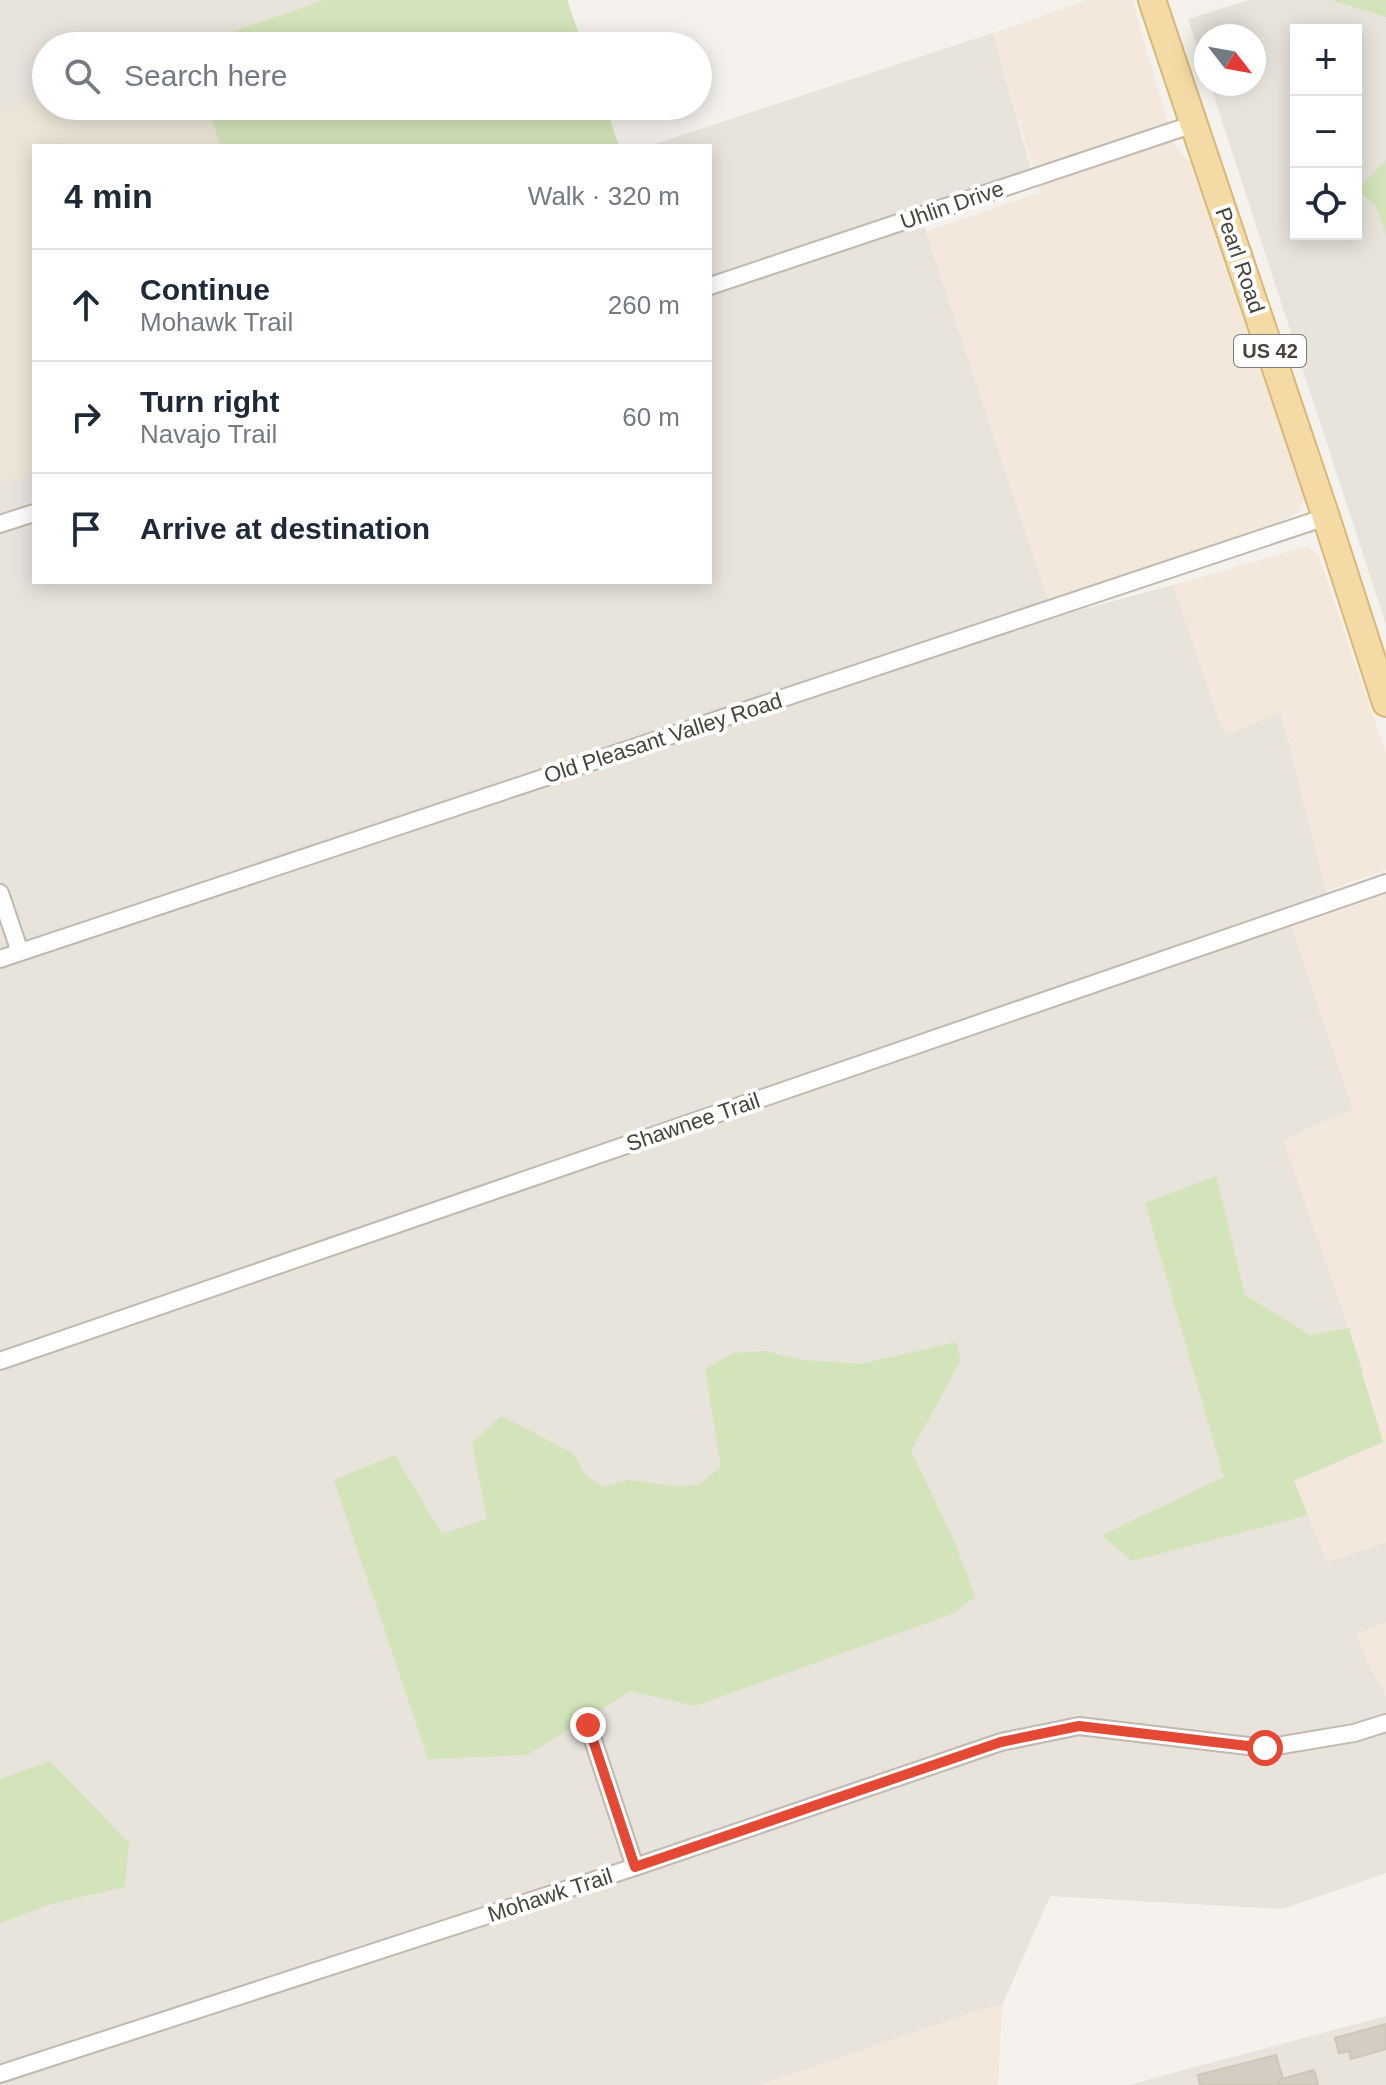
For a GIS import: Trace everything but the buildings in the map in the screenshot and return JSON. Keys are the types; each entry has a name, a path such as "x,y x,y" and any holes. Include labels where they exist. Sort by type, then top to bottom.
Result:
{"main road":[{"name":"Pearl Road","path":"1152,0 1386,703"}],"street":[{"name":"Uhlin Drive","path":"712,285 1194,124"},
{"path":"0,524 32,514"},
{"name":"Old Pleasant Valley Road","path":"0,959 1326,517"},
{"name":"Shawnee Trail","path":"0,1361 1386,883"},
{"path":"0,893 20,952"},
{"name":"Mohawk Trail","path":"0,2074 635,1867 1001,1742 1079,1726 1265,1748 1354,1733 1386,1723"},
{"path":"588,1725 635,1867"}],"shaded area":[{"path":"0,0 567,0 578,32 32,32 32,120 610,120 618,144 32,144 32,584 712,584 712,144 654,144 993,33 1032,172 919,210 1054,617 1173,585 1225,736 1281,712 1331,910 1291,925 1353,1109 1284,1140 1364,1372 1294,1482 1327,1562 1386,1542 1386,1623 1356,1634 1386,1696 1386,1873 1283,1909 1050,1896 1002,2006 985,2008 761,2085 0,2085"},
{"path":"1087,0 1132,0 1175,147 1190,162 1304,499 1299,512 1271,527 1168,573 1054,618 927,231 1040,192 993,33"},
{"path":"1249,0 1386,0 1386,625 1214,96 1266,96 1266,24 1194,24 1194,37 1188,19"},
{"path":"32,101 32,120 212,120 220,144 32,144 32,474 0,484 0,112"},
{"path":"1308,546 1319,557 1386,754 1386,870 1326,891 1282,712 1225,736 1173,585"},
{"path":"1386,891 1386,1542 1327,1562 1294,1481 1382,1441 1364,1372 1283,1140 1353,1109 1291,925"},
{"path":"1386,1623 1386,1696 1356,1634"},
{"path":"1002,2006 998,2085 761,2085 985,2008"},
{"path":"1386,2016 1386,2085 1129,2085 1154,2078"}],"green space":[{"path":"325,0 567,0 578,32 231,32"},
{"path":"1331,0 1386,0 1386,17"},
{"path":"212,120 610,120 618,144 220,144"},
{"path":"1386,160 1386,234 1376,206 1362,194 1362,185"},
{"path":"1216,1176 1245,1295 1310,1335 1349,1328 1383,1442 1294,1481 1308,1515 1132,1561 1102,1535 1224,1477 1145,1203"},
{"path":"956,1342 961,1360 911,1451 953,1538 975,1597 952,1614 695,1706 631,1691 527,1755 428,1759 334,1480 395,1455 442,1534 487,1519 472,1443 501,1416 573,1453 584,1473 602,1487 628,1480 673,1486 698,1485 721,1467 705,1369 733,1353 765,1351 802,1360 861,1364"},
{"path":"50,1761 129,1843 125,1887 51,1904 0,1923 0,1779"}],"route":[{"path":"588,1725 635,1867 1001,1742 1079,1726 1265,1748"}]}
